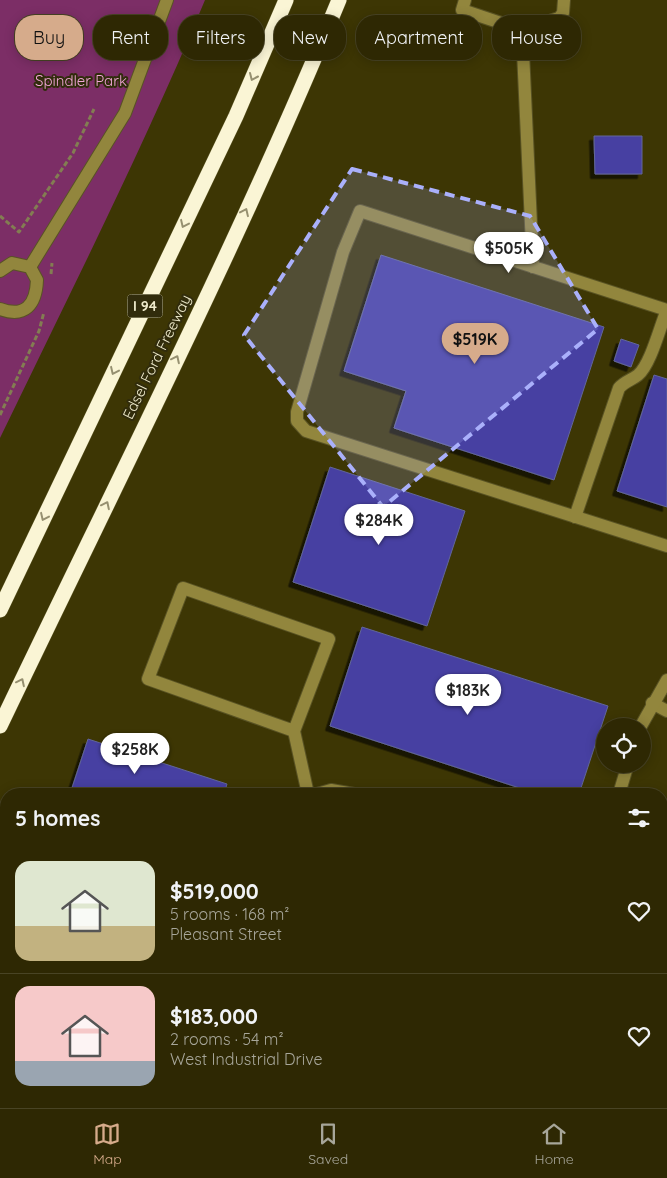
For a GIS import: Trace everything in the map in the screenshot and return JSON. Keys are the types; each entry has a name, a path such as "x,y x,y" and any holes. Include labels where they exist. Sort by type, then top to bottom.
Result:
{"highway":[{"name":"I 94","path":"0,610 236,116 286,0"},
{"name":"Edsel Ford Freeway","path":"0,726 203,302 306,81 339,0"}],"street":[{"path":"30,267 125,113 167,0"},
{"path":"464,0 462,10 492,20"},
{"path":"561,15 564,0"},
{"path":"523,60 532,267"},
{"path":"575,517 619,388 624,382 638,375 645,365 667,310 360,212 343,252 297,412 298,421 306,431 575,517 667,546"},
{"path":"0,271 12,263 30,267 38,280 33,301 25,310 12,314 0,309"},
{"path":"294,731 148,679 183,588 328,639 294,731 307,788"},
{"path":"645,718 652,702 667,680"},
{"path":"652,702 667,711"},
{"path":"621,788 625,773"}],"path":[{"path":"0,216 19,232 73,153 94,108"},
{"path":"49,282 52,263"},
{"path":"0,414 39,331 45,308"}],"highlighted area":[{"path":"352,169 530,216 598,329 383,507 244,335"}],"green space":[{"name":"Spindler Park","path":"0,0 205,0 199,15 178,15 179,60 131,166 0,438"}],"building":[{"path":"594,136 642,136 642,174 595,174"},
{"path":"381,255 604,327 554,480 394,428 406,391 344,371"},
{"path":"621,339 639,345 631,367 614,361"},
{"path":"654,375 667,379 667,507 617,491"},
{"path":"330,467 465,511 427,626 293,582"},
{"path":"362,627 608,706 604,718 596,718 596,742 581,788 520,788 330,726"},
{"path":"88,739 227,784 226,788 72,788"}]}
